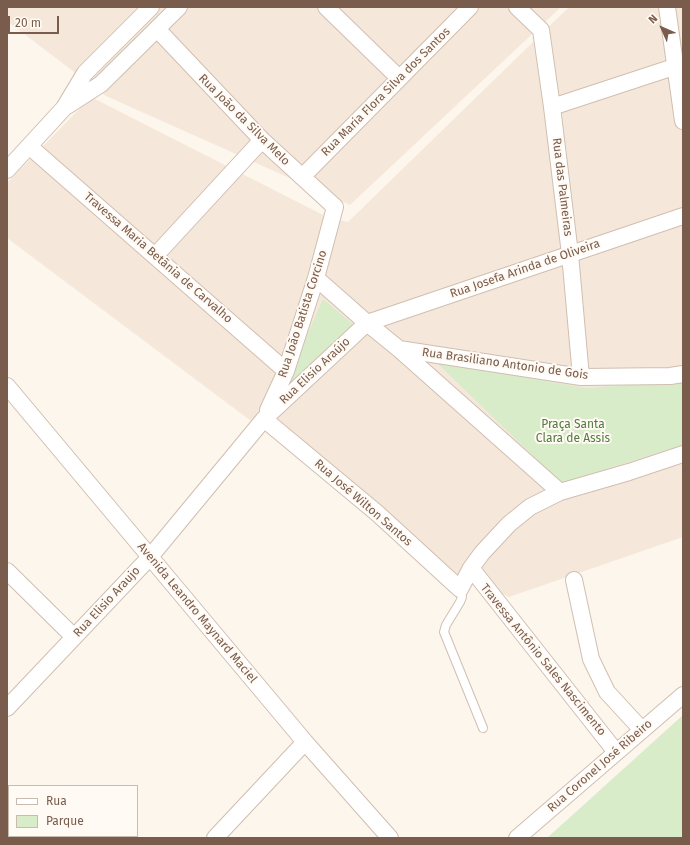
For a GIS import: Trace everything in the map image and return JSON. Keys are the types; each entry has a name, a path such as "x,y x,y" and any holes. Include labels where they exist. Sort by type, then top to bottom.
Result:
{"street":[{"path":"7,170 64,108 85,73 151,7"},
{"path":"64,108 101,84 179,7"},
{"path":"326,7 399,78"},
{"name":"Rua Maria Flora Silva dos Santos","path":"302,177 470,7"},
{"name":"Rua das Palmeiras","path":"518,7 541,30 570,254 581,377"},
{"path":"667,7 679,66 683,121"},
{"name":"Rua João da Silva Melo","path":"157,29 262,140 336,208"},
{"path":"552,107 679,66"},
{"path":"155,256 262,140"},
{"name":"Travessa Maria Betãnia de Carvalho","path":"30,146 286,371"},
{"name":"Rua João Batista Corcino","path":"264,419 286,371 316,278 336,208"},
{"name":"Rua Josefa Arinda de Oliveira","path":"367,323 683,216"},
{"path":"316,278 560,492"},
{"name":"Rua Elisio Araújo","path":"264,419 367,323"},
{"name":"Rua Brasiliano Antonio de Gois","path":"398,349 581,377 670,376 683,374"},
{"name":"Avenida Leandro Maynard Maciel","path":"7,386 305,742 390,838"},
{"name":"Rua Elisio Araujo","path":"7,708 150,557 264,419"},
{"name":"Rua José Wilton Santos","path":"264,419 377,513 460,589"},
{"path":"460,589 471,568 486,548 509,524 530,508 560,492 629,472 683,454"},
{"name":"Travessa Antônio Sales Nascimento","path":"471,568 616,752"},
{"path":"7,571 74,637"},
{"path":"574,580 591,659 607,692 642,730"},
{"name":"Rua Coronel José Ribeiro","path":"517,838 683,695"},
{"path":"215,838 305,742"}],"lane":[{"name":"Travessa Antônio Sales Nascimento","path":"460,589 462,597 446,625 444,632 483,728"}],"shaded area":[{"path":"7,7 561,7 350,205 106,96 7,21"},
{"path":"569,7 683,7 683,537 509,597 451,571 7,238 7,183 91,97 329,218 348,222"}],"green space":[{"path":"323,299 355,326 280,397"},
{"name":"Praça Santa Clara de Assis","path":"436,362 586,388 683,381 683,445 561,483"},
{"path":"683,715 683,838 547,838"}]}
